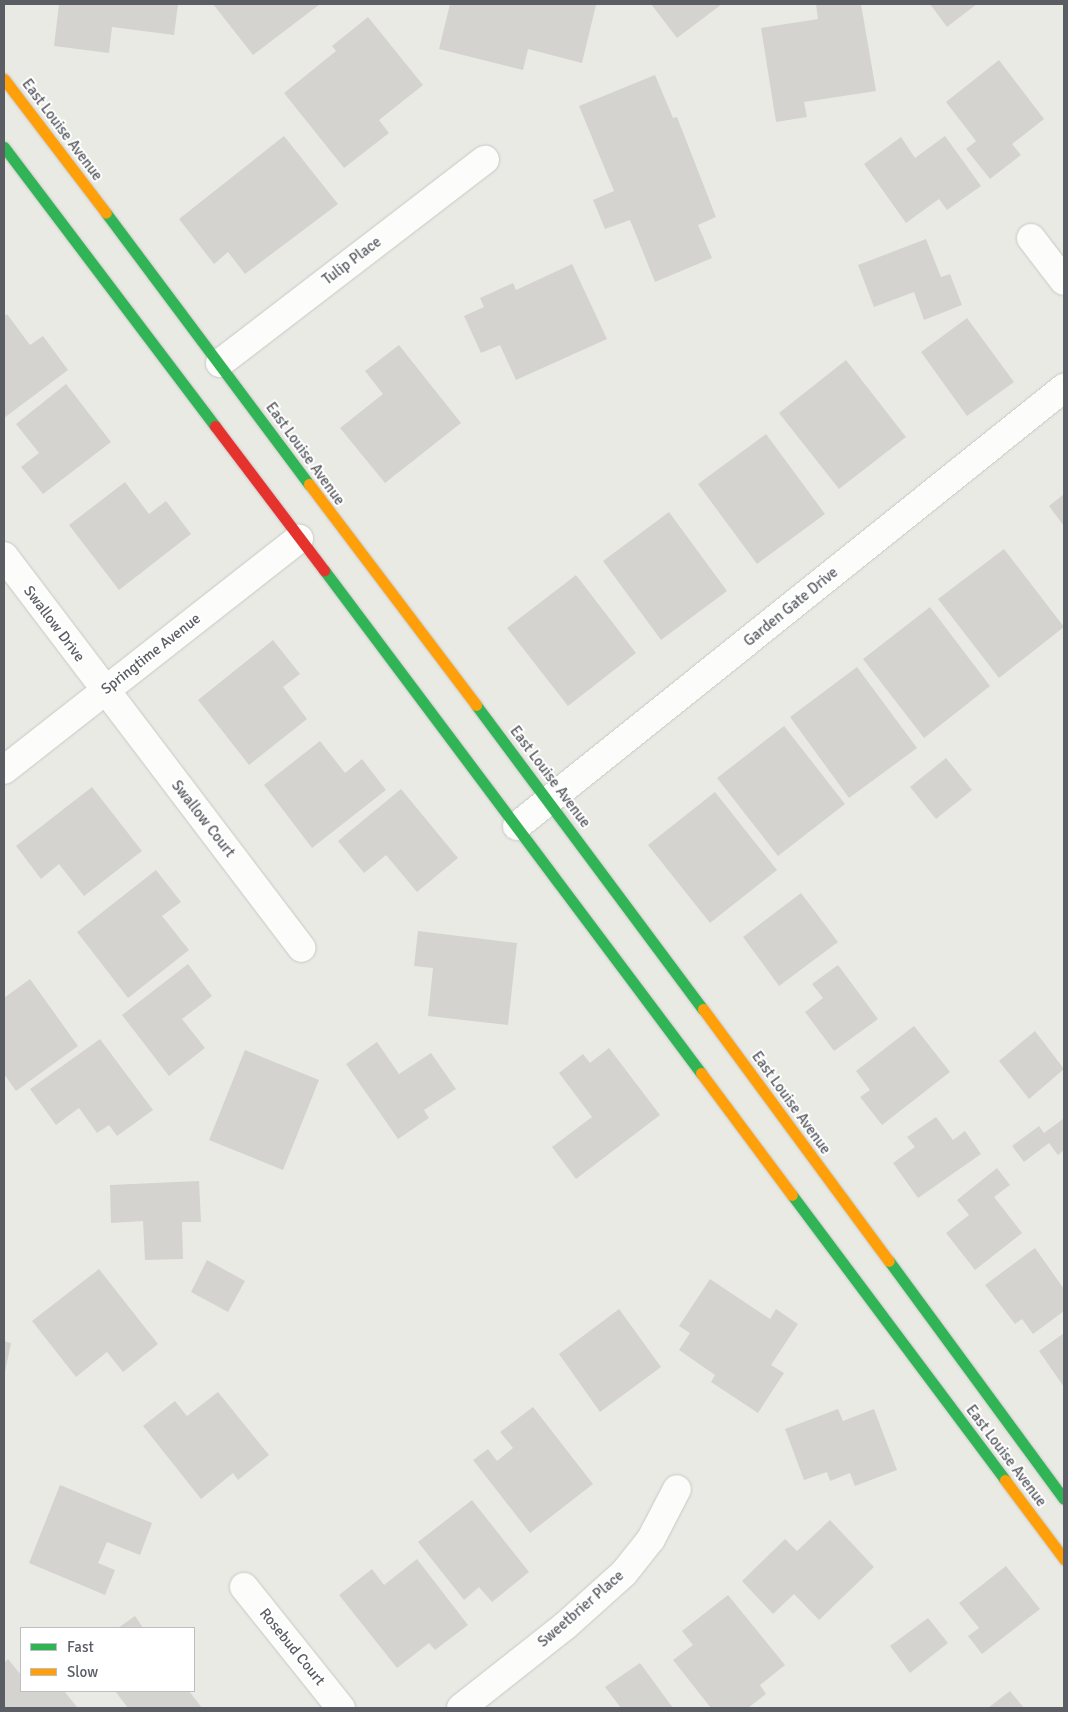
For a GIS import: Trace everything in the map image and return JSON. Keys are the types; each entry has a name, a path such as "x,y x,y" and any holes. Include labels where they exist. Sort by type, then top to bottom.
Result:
{"street":[{"name":"East Louise Avenue","path":"4,79 220,363 324,507 549,800 1064,1499"},
{"name":"East Louise Avenue","path":"4,147 516,826 1064,1559"},
{"name":"Tulip Place","path":"220,363 484,160"},
{"path":"1030,238 1064,281"},
{"name":"Garden Gate Drive","path":"516,826 1064,388"},
{"name":"Springtime Avenue","path":"4,770 299,538"},
{"name":"Swallow Drive","path":"4,556 105,691"},
{"name":"Swallow Court","path":"105,691 302,948"},
{"name":"Sweetbrier Place","path":"461,1708 565,1626 624,1573 651,1538 677,1489"},
{"name":"Rosebud Court","path":"244,1587 341,1708"}],"building":[{"path":"59,4 178,4 174,35 112,27 109,53 54,46"},
{"path":"213,4 320,4 253,55"},
{"path":"450,4 596,5 582,63 528,49 523,70 439,49"},
{"path":"651,4 722,4 677,38"},
{"path":"816,4 861,4 876,91 804,102 807,117 776,122 761,28 818,19"},
{"path":"930,4 977,4 947,27"},
{"path":"368,17 423,85 379,120 389,133 344,168 284,93 336,51 332,46"},
{"path":"999,60 1044,119 1012,144 1021,155 990,179 966,149 976,141 946,102"},
{"path":"655,75 673,118 677,117 716,217 698,225 712,258 655,282 630,220 605,229 593,200 614,191 579,106"},
{"path":"284,136 338,204 245,274 228,252 214,264 179,219"},
{"path":"945,136 981,186 947,210 939,199 906,223 864,164 901,137 915,158"},
{"path":"926,239 941,277 950,274 962,305 924,320 914,292 874,307 858,265"},
{"path":"572,264 607,339 516,380 500,345 481,353 464,316 484,307 480,298 513,283 516,290"},
{"path":"7,314 30,345 43,336 68,370 4,418 4,317"},
{"path":"967,318 1014,382 967,416 921,352"},
{"path":"399,345 461,423 385,483 340,428 383,394 365,371"},
{"path":"846,360 906,437 839,489 779,413"},
{"path":"66,384 111,442 43,494 21,467 39,453 16,424"},
{"path":"766,434 825,514 757,564 698,484"},
{"path":"125,482 149,514 166,501 191,534 119,590 69,525"},
{"path":"1064,494 1064,526 1049,506"},
{"path":"669,512 727,591 661,640 603,561"},
{"path":"1004,549 1064,627 999,678 938,599"},
{"path":"576,575 636,653 568,706 507,628"},
{"path":"930,607 990,686 924,738 863,659"},
{"path":"273,640 300,674 283,687 307,719 249,765 198,700"},
{"path":"857,667 917,748 849,798 790,717"},
{"path":"784,726 845,804 778,856 717,778"},
{"path":"320,741 345,773 362,759 386,790 312,848 264,785"},
{"path":"946,758 972,790 936,819 910,787"},
{"path":"92,787 142,851 84,896 59,864 41,879 16,846"},
{"path":"401,789 458,858 417,892 386,855 364,873 338,841"},
{"path":"715,792 777,870 710,923 648,845"},
{"path":"156,870 181,902 162,916 189,950 128,998 77,932"},
{"path":"801,893 838,942 779,986 743,937"},
{"path":"418,931 517,943 508,1025 428,1016 433,968 414,966"},
{"path":"188,964 212,996 182,1019 205,1048 169,1076 122,1015"},
{"path":"838,965 878,1019 834,1051 805,1012 823,998 812,984"},
{"path":"30,979 78,1046 16,1091 4,1074 4,998"},
{"path":"914,1026 950,1072 882,1125 860,1097 870,1090 856,1071"},
{"path":"1035,1031 1064,1069 1029,1099 999,1061"},
{"path":"100,1039 153,1110 117,1136 109,1125 97,1133 79,1108 56,1125 30,1089"},
{"path":"377,1042 399,1074 431,1053 456,1089 424,1110 429,1118 398,1139 346,1064"},
{"path":"609,1048 660,1115 576,1179 552,1147 592,1117 559,1073 583,1054 590,1063"},
{"path":"245,1050 319,1080 283,1170 209,1140"},
{"path":"936,1117 953,1140 965,1131 981,1154 918,1198 893,1163 915,1147 907,1137"},
{"path":"1063,1119 1064,1150 1058,1155 1049,1143 1024,1162 1012,1146 1039,1126 1044,1133"},
{"path":"997,1168 1010,1185 994,1197 1022,1233 975,1270 946,1233 969,1215 957,1200"},
{"path":"199,1181 201,1222 182,1222 183,1259 145,1260 143,1221 111,1223 110,1185"},
{"path":"1035,1248 1064,1289 1064,1311 1033,1334 1022,1319 1015,1324 985,1285"},
{"path":"207,1260 245,1281 228,1312 191,1292"},
{"path":"99,1269 158,1344 123,1372 107,1352 76,1377 32,1321"},
{"path":"710,1279 770,1319 776,1309 798,1324 771,1365 784,1373 758,1413 711,1382 715,1375 679,1350 690,1333 679,1326"},
{"path":"619,1309 661,1367 600,1412 559,1354"},
{"path":"1064,1333 1064,1387 1039,1351"},
{"path":"4,1341 11,1343 5,1372 4,1372"},
{"path":"218,1392 269,1455 238,1480 233,1473 201,1499 143,1426 175,1401 187,1416"},
{"path":"533,1407 593,1484 530,1533 473,1460 488,1449 497,1461 513,1448 500,1432"},
{"path":"838,1409 843,1421 874,1409 897,1470 855,1486 850,1473 830,1481 827,1472 804,1480 785,1429"},
{"path":"60,1485 152,1523 140,1555 107,1542 98,1563 115,1570 105,1595 29,1563"},
{"path":"472,1500 529,1572 492,1602 479,1587 464,1600 418,1542"},
{"path":"830,1520 874,1567 819,1620 794,1594 773,1614 742,1581 785,1539 797,1551"},
{"path":"417,1559 468,1625 435,1650 429,1643 397,1668 339,1595 372,1569 384,1585"},
{"path":"1006,1566 1040,1609 982,1654 968,1636 979,1628 959,1603"},
{"path":"728,1595 785,1665 760,1685 766,1694 748,1708 711,1708 673,1660 693,1645 682,1631"},
{"path":"135,1616 142,1627 119,1627"},
{"path":"928,1618 948,1643 910,1673 890,1646"},
{"path":"8,1659 20,1674 20,1692 65,1692 77,1707 4,1708 4,1663"},
{"path":"640,1663 673,1708 621,1708 605,1687"},
{"path":"1010,1691 1024,1708 988,1708"},
{"path":"116,1692 190,1692 202,1708 128,1708"}],"traffic: fast":[{"path":"4,147 215,426"},
{"path":"106,213 309,484"},
{"path":"324,570 701,1073"},
{"path":"476,705 703,1009"},
{"path":"792,1195 1005,1480"},
{"path":"889,1261 1064,1499"}],"traffic: slow":[{"path":"4,79 106,213"},
{"path":"309,484 476,705"},
{"path":"703,1009 889,1261"},
{"path":"701,1073 792,1195"},
{"path":"1005,1480 1064,1559"}],"traffic: jam":[{"path":"215,426 324,570"}]}
